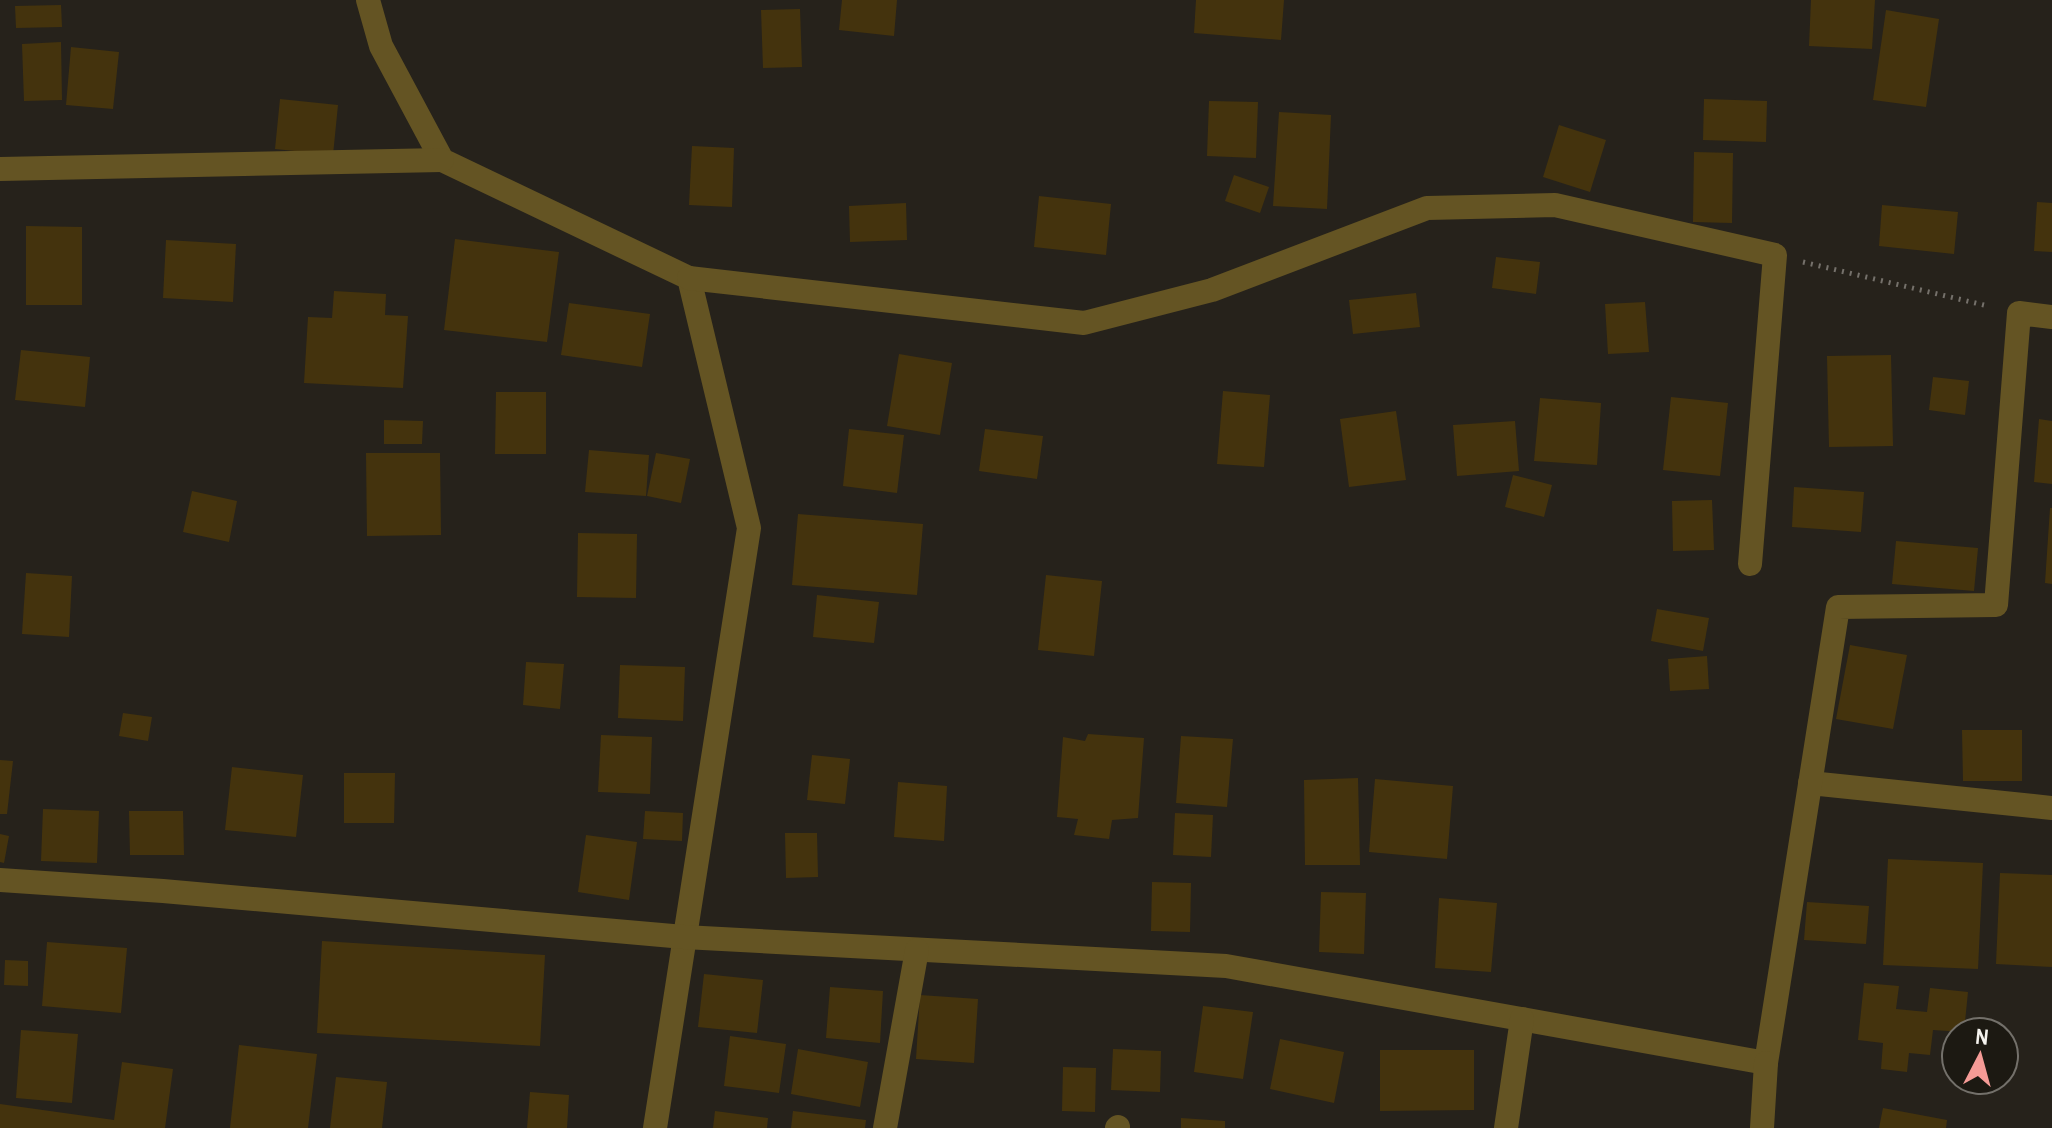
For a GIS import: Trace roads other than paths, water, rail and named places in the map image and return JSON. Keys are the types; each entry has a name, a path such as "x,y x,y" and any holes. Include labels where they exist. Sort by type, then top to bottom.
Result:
{"street":[{"path":"368,0 381,46 442,160"},
{"path":"0,169 442,160 689,278 1084,323 1212,290 1427,208 1555,205 1775,255 1750,564"},
{"path":"655,1128 749,528 689,278"},
{"path":"1762,1128 1766,1063 1838,607 1996,605 2019,313 2052,317"},
{"path":"1810,783 2052,808"},
{"path":"0,880 163,891 684,937 1226,966 1766,1063"},
{"path":"885,1128 917,950"},
{"path":"1506,1128 1522,1019"}]}
